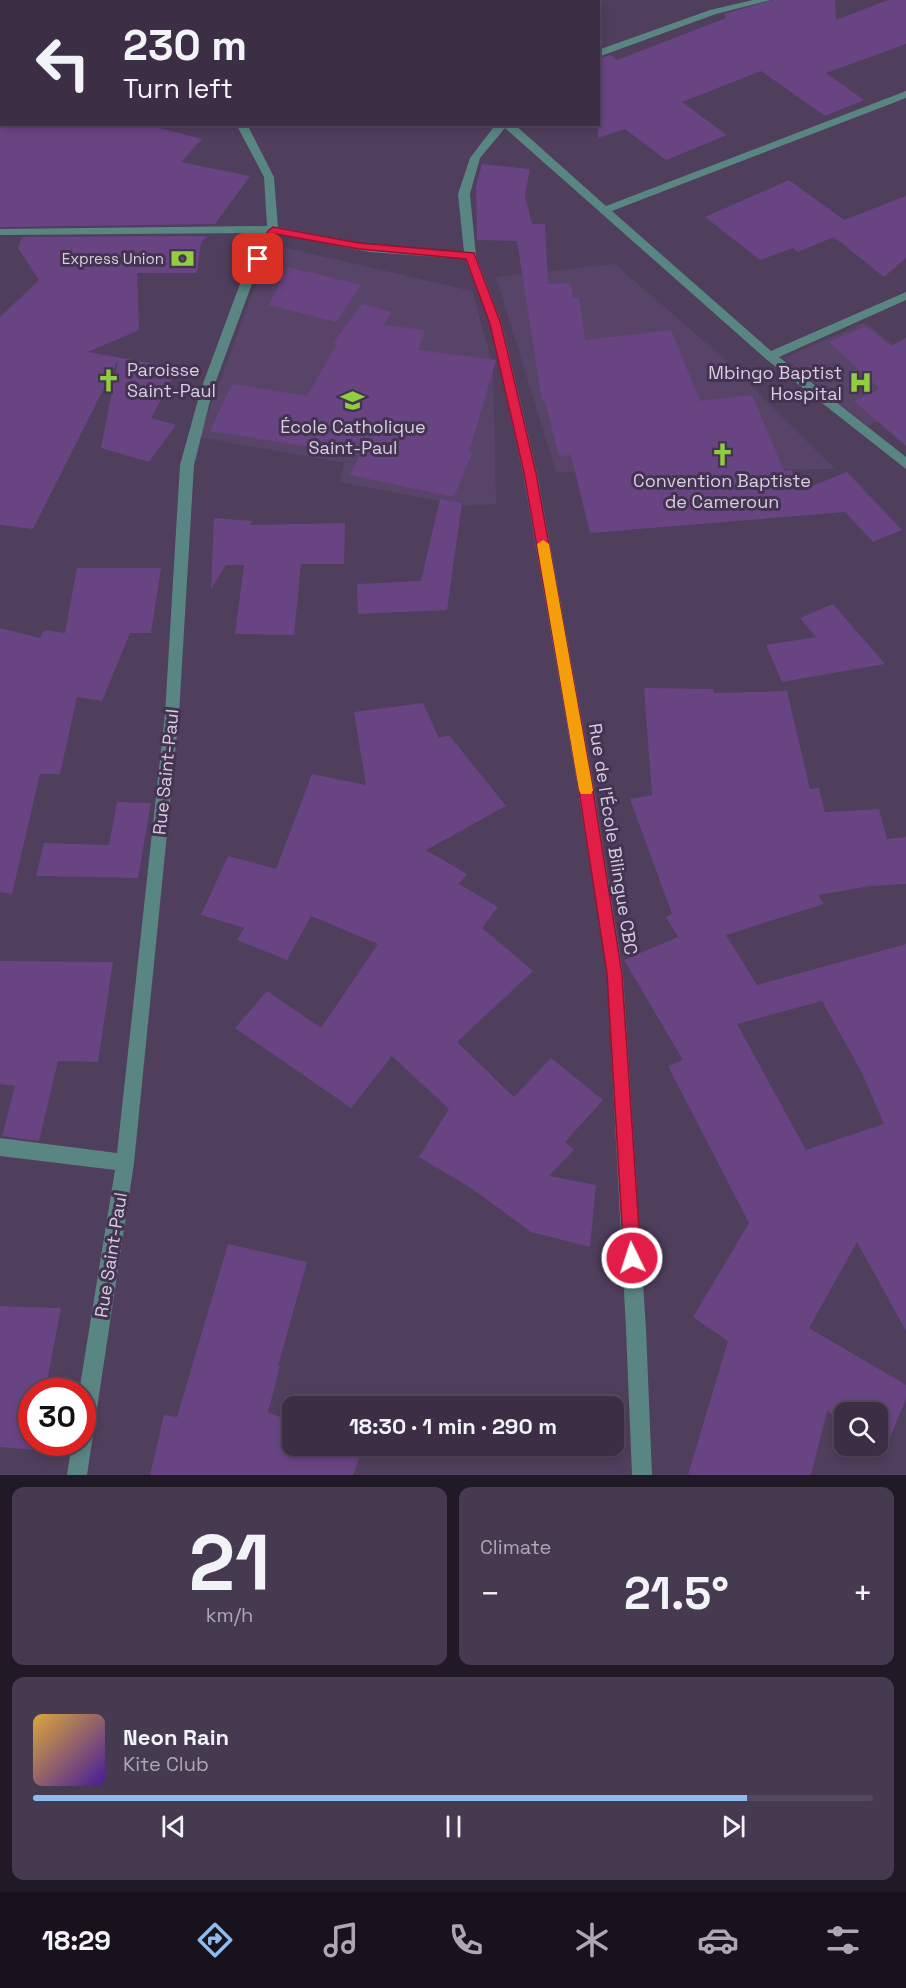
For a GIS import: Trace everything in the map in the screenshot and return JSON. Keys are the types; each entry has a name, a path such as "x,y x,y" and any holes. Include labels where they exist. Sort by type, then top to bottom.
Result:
{"street":[{"path":"703,0 713,12"},
{"path":"600,53 713,12 766,0"},
{"path":"605,210 906,94"},
{"path":"242,126 269,177 273,231"},
{"name":"Rue de l'École Bilingue CBC","path":"500,126 475,158 464,194 470,256 496,324 530,473 583,771 615,974 636,1329 642,1475"},
{"path":"509,126 770,356 906,464"},
{"path":"0,232 48,234 160,228 273,231 359,246 470,256"},
{"name":"Rue Saint-Paul","path":"91,1378 125,1163 172,714 187,465 207,389 250,273 273,231"},
{"path":"770,356 906,297"},
{"path":"0,1147 125,1163"},
{"path":"77,1475 80,1456"}],"shaded area":[{"name":"École Catholique Saint-Paul","path":"274,245 472,291 493,365 496,504 465,506 340,482 344,463 199,437 266,257"},
{"path":"615,264 721,356 835,469 556,472 496,277"},
{"name":"Mbingo Baptist Hospital","path":"865,322 906,355 906,408 868,426 784,358"}],"building":[{"path":"773,0 835,0 836,20 888,0 906,0 906,44 826,73 864,100 825,116 761,71 682,102 727,135 666,160 625,129 598,138 600,58 610,55 617,60 726,18 724,14"},
{"path":"0,126 151,126 202,139 181,162 250,176 215,224 0,227"},
{"path":"482,164 530,169 525,195 532,224 545,224 548,284 571,283 573,298 579,297 585,340 671,330 700,401 752,395 784,471 792,470 799,491 847,472 902,530 873,542 845,512 590,533 571,455 559,456 545,401 542,401 517,241 477,240 476,186"},
{"path":"789,180 844,220 906,196 906,258 884,277 834,237 798,252 793,248 760,260 705,217"},
{"path":"207,236 201,243 197,273 137,273 139,330 88,352 178,368 151,418 176,425 149,462 101,448 118,360 33,529 0,525 0,317 39,280 18,248 22,237"},
{"path":"288,267 361,285 336,322 269,305"},
{"path":"362,304 392,312 383,325 425,330 418,350 496,360 469,452 472,453 454,497 350,475 360,455 210,431 232,384 307,396 337,344 333,343"},
{"path":"866,326 891,346 906,338 906,446 854,401 880,389 829,342"},
{"path":"440,499 462,503 447,610 358,614 357,584 421,581"},
{"path":"214,518 253,521 250,525 345,523 344,564 301,564 294,635 235,634 244,565 226,565 211,589"},
{"path":"77,568 161,568 151,633 130,633 102,701 77,697 60,774 40,774 12,894 0,892 0,628 40,638 44,630 65,633"},
{"path":"833,604 885,664 782,682 766,645 816,637 800,618"},
{"path":"644,688 713,689 714,693 787,691 810,789 819,788 825,812 879,809 887,839 906,837 906,884 870,886 818,895 824,904 726,935 757,985 906,944 906,1331 857,1242 809,1328 906,1385 906,1399 888,1442 888,1402 834,1402 834,1416 827,1411 811,1475 688,1475 728,1341 693,1317 749,1223 668,1066 683,1060 624,960 678,937 666,917 672,914 630,799 652,795","holes":["822,1001 862,1073 884,1124 806,1150 737,1024"]},
{"path":"423,703 439,738 449,735 506,806 426,850 467,874 459,884 498,907 482,928 533,971 457,1042 514,1097 551,1058 603,1100 565,1142 574,1150 549,1176 596,1185 590,1247 531,1232 471,1188 419,1157 449,1109 392,1056 351,1108 235,1028 267,991 321,1028 378,944 311,916 287,960 237,940 244,928 201,915 228,856 276,869 312,774 366,785 354,712"},
{"path":"117,802 151,803 138,878 36,876 44,843 109,845"},
{"path":"0,961 113,962 98,1062 58,1061 39,1141 2,1136 15,1086 0,1084"},
{"path":"228,1244 307,1262 278,1366 280,1366 268,1412 282,1418 282,1456 360,1456 353,1475 150,1475 164,1415 177,1417"},
{"path":"0,1306 61,1308 48,1378 18,1378 18,1449 0,1447"}],"slow traffic":[{"path":"543,544 586,790"}],"place":[{"name":"Express Union","path":"182,259"},
{"name":"Paroisse Saint-Paul","path":"109,380"},
{"name":"Mbingo Baptist Hospital","path":"860,383"},
{"name":"École Catholique Saint-Paul","path":"353,401"},
{"name":"Convention Baptiste de Cameroun","path":"722,455"}],"route":[{"path":"258,259 273,231 359,246 470,256 496,324 530,473 583,771 615,974 632,1258"}]}
